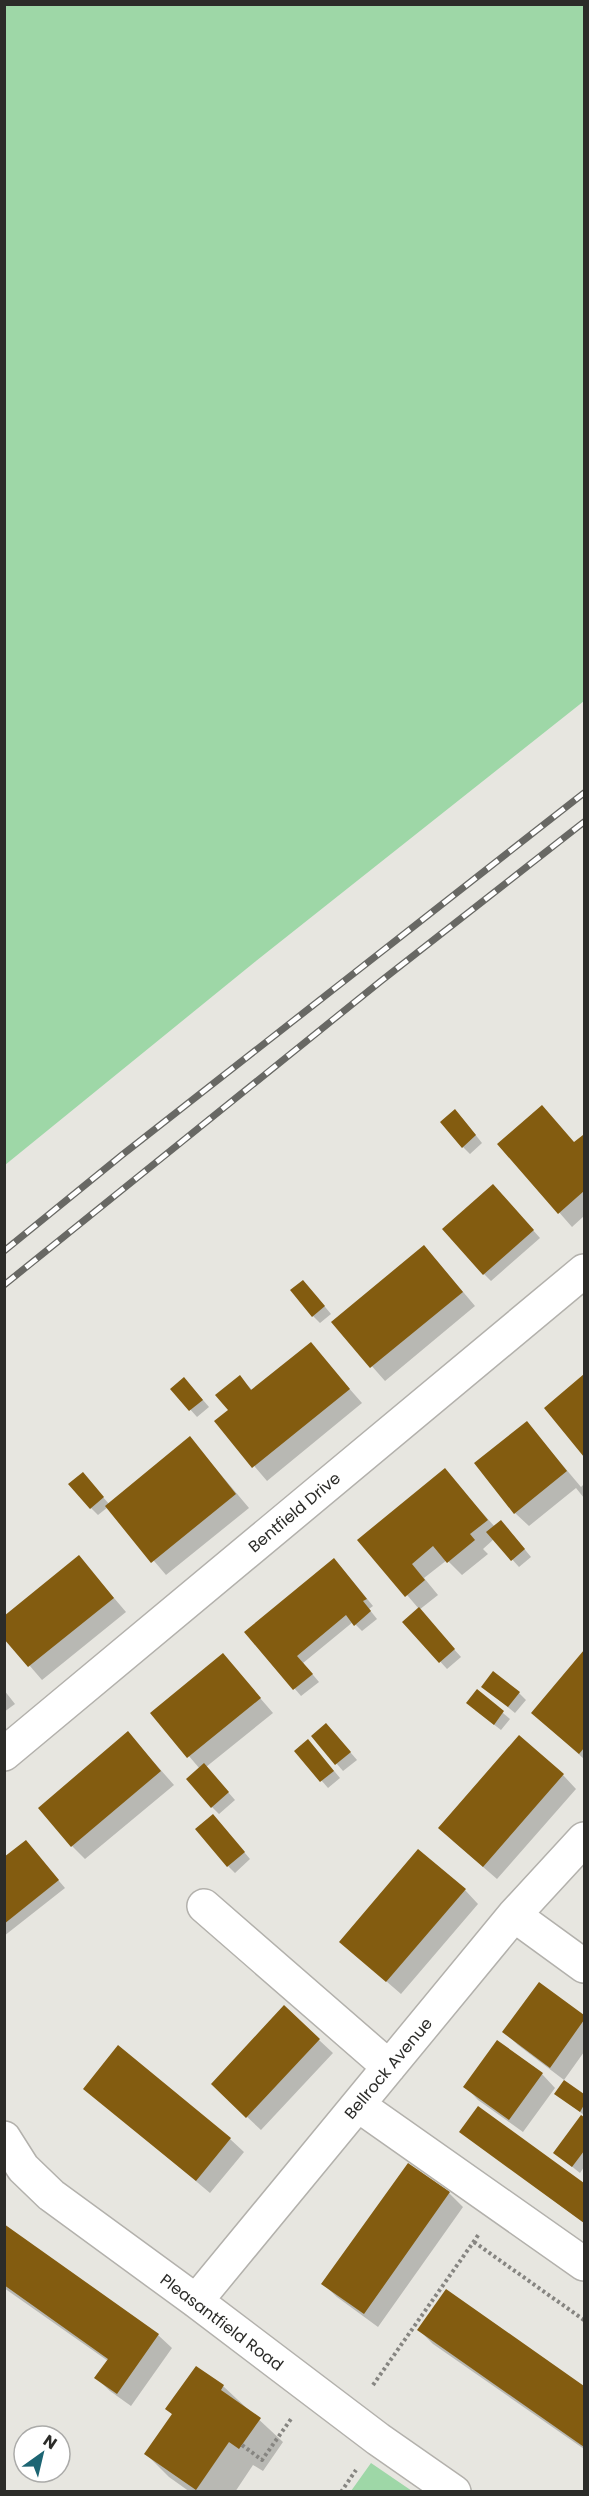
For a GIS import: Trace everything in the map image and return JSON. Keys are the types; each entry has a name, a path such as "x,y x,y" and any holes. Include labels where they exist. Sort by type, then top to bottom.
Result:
{"street":[{"name":"Bentfield Drive","path":"4,1754 585,1271"},
{"name":"Bellrock Avenue","path":"196,2301 514,1916 585,1839"},
{"path":"204,1906 389,2067"},
{"path":"514,1916 585,1966"},
{"path":"358,2105 585,2264"},
{"name":"Pleasantfield Road","path":"4,2138 23,2168 51,2195 378,2439 454,2492"}],"path":[{"path":"373,2385 500,2205"},
{"path":"474,2242 585,2320"},
{"path":"242,2445 262,2460 292,2416"}],"green space":[{"path":"5,4 584,5 584,701 256,961 5,1165"},
{"path":"371,2463 412,2491 351,2491"}],"building":[{"path":"542,1105 574,1142 583,1135 584,1137 584,1191 558,1214 497,1144"},
{"path":"455,1109 476,1135 462,1148 440,1122"},
{"path":"493,1184 534,1230 483,1275 442,1229"},
{"path":"424,1245 463,1292 370,1368 331,1322"},
{"path":"303,1280 325,1306 312,1317 290,1290"},
{"path":"311,1342 350,1389 252,1468 214,1421 228,1410 215,1395 240,1375 251,1390"},
{"path":"584,1374 584,1457 544,1408"},
{"path":"184,1377 203,1400 189,1411 170,1389"},
{"path":"527,1421 567,1471 514,1514 474,1463"},
{"path":"190,1436 236,1494 151,1563 105,1506"},
{"path":"445,1468 488,1520 470,1534 475,1540 447,1563 433,1546 412,1564 425,1580 405,1597 357,1540"},
{"path":"83,1472 104,1497 90,1509 68,1484"},
{"path":"501,1520 525,1549 511,1561 486,1532"},
{"path":"79,1555 114,1598 28,1667 4,1639 4,1616"},
{"path":"334,1558 367,1599 363,1601 371,1611 354,1626 346,1615 297,1656 313,1674 293,1690 244,1632"},
{"path":"419,1607 455,1649 439,1663 402,1622"},
{"path":"584,1650 584,1748 579,1754 531,1713"},
{"path":"223,1653 261,1698 187,1758 150,1713"},
{"path":"493,1671 520,1692 508,1707 481,1687"},
{"path":"477,1689 504,1711 494,1725 466,1703"},
{"path":"326,1723 351,1752 335,1765 311,1736"},
{"path":"128,1731 161,1771 71,1847 38,1808"},
{"path":"519,1735 564,1774 483,1867 438,1828"},
{"path":"308,1739 334,1771 320,1782 294,1751"},
{"path":"204,1763 229,1792 211,1808 186,1779"},
{"path":"213,1814 245,1852 227,1867 195,1829"},
{"path":"26,1840 59,1880 4,1924 4,1857"},
{"path":"418,1849 466,1889 386,1982 339,1942"},
{"path":"539,1982 584,2015 584,2020 550,2068 502,2032"},
{"path":"284,2005 320,2039 246,2118 211,2084"},
{"path":"497,2040 543,2073 509,2120 463,2087"},
{"path":"118,2045 231,2138 196,2181 83,2089"},
{"path":"564,2080 584,2094 584,2105 580,2112 554,2094"},
{"path":"478,2106 584,2183 584,2223 459,2132"},
{"path":"581,2115 584,2117 584,2151 572,2167 553,2153"},
{"path":"408,2163 450,2192 364,2314 321,2284"},
{"path":"4,2224 159,2334 117,2394 94,2378 108,2359 4,2285"},
{"path":"446,2289 584,2386 584,2447 417,2330"},
{"path":"196,2366 224,2385 221,2390 261,2418 239,2449 229,2442 196,2490 144,2454 172,2414 165,2409"}],"railway":[{"path":"4,1251 122,1155 584,793"},
{"path":"4,1285 381,981 584,822"}]}
